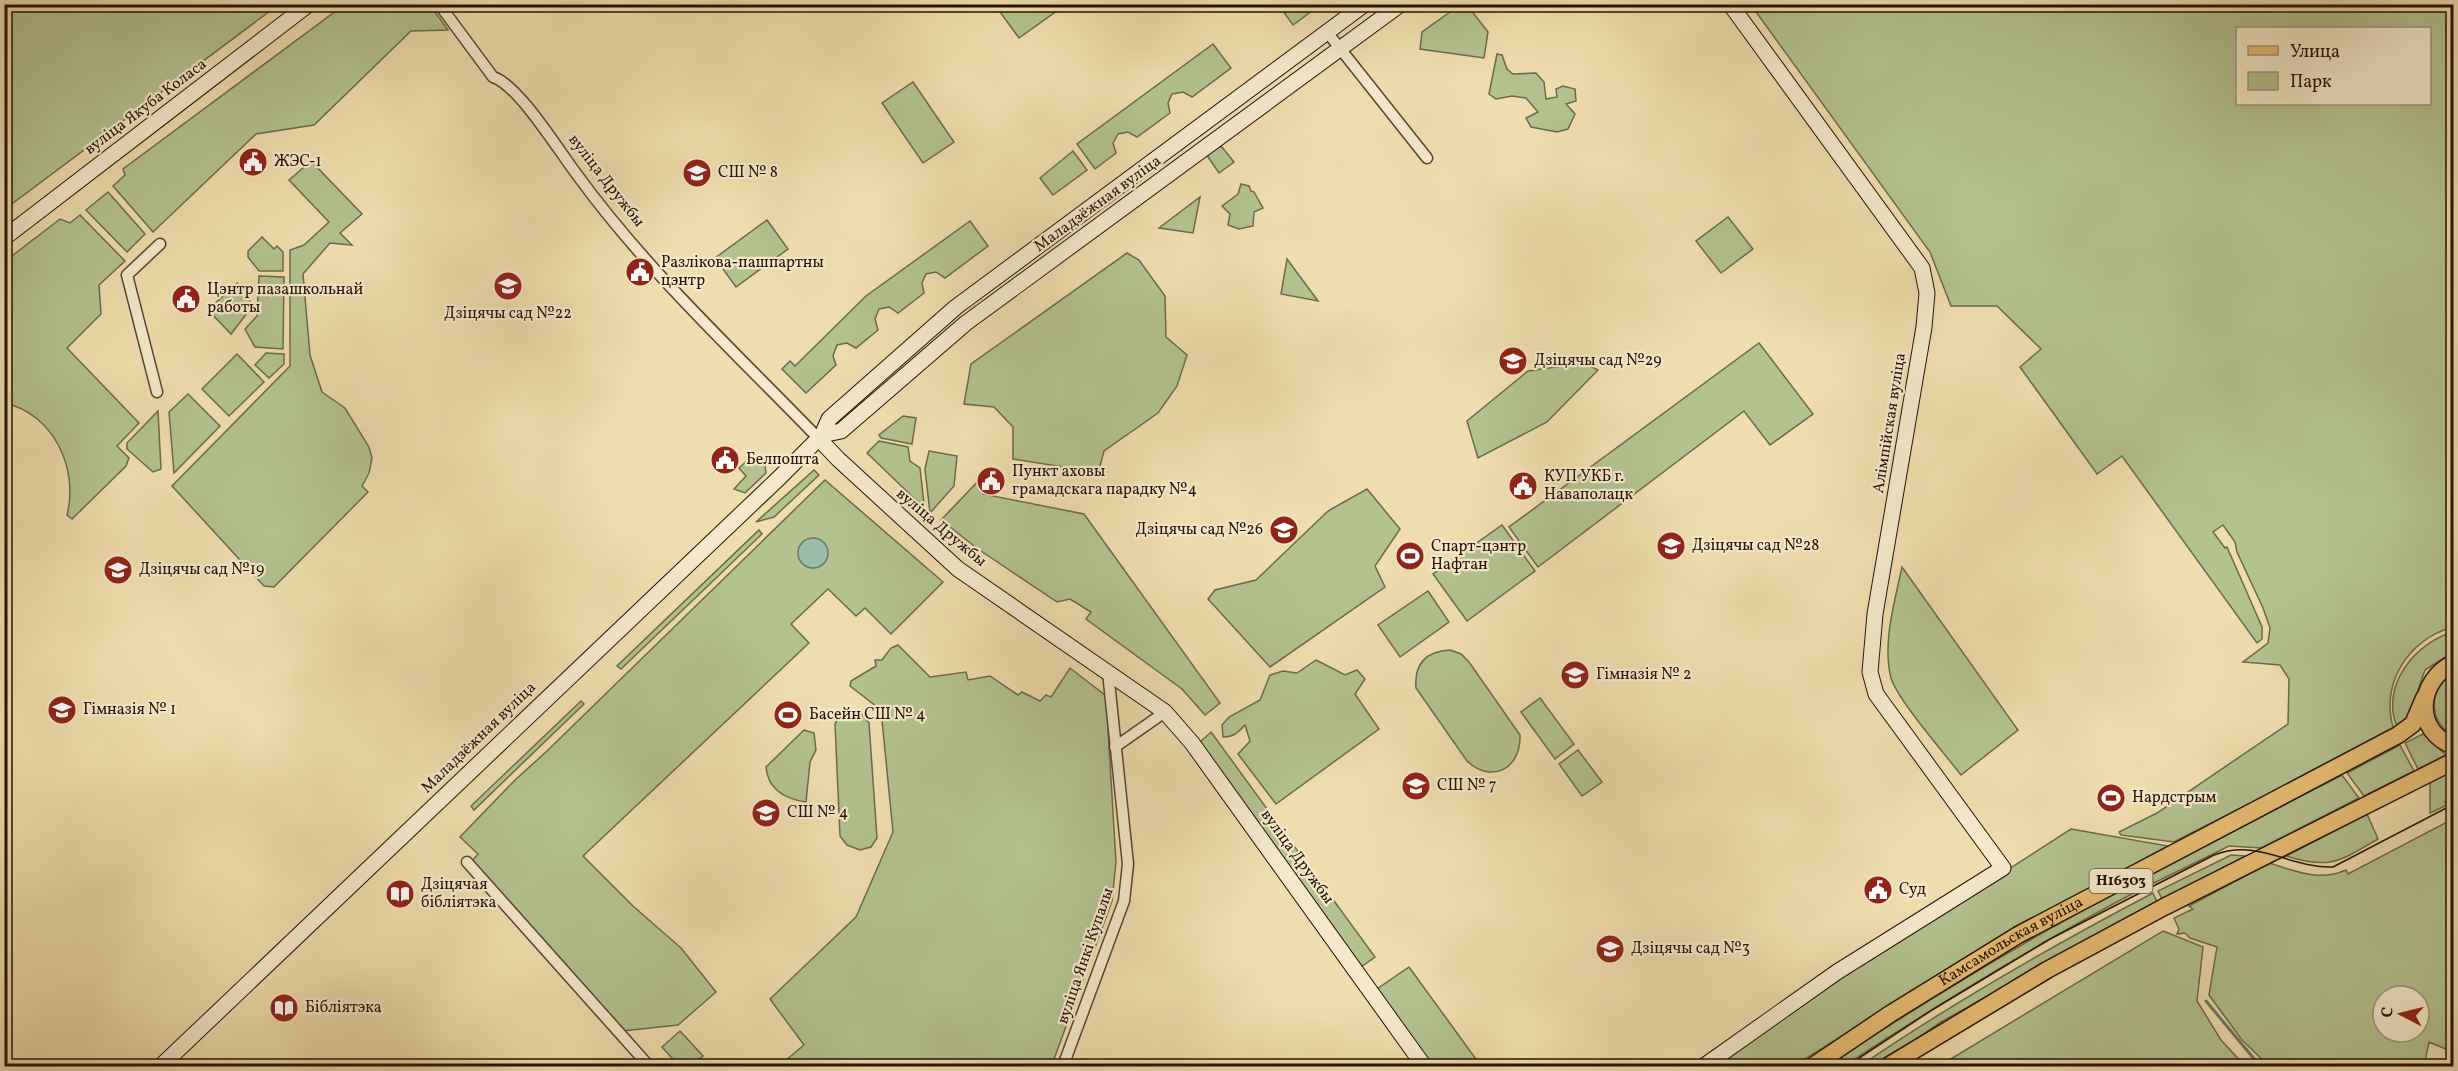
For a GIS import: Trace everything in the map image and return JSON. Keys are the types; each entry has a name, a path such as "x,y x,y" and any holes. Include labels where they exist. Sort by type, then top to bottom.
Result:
{"main road":[{"name":"Н16303","path":"2424,698 2433,677 2453,663"},
{"path":"2424,698 2425,716 2432,731 2445,743 2454,746"},
{"name":"Камсамольская вуліца","path":"1813,1066 1890,1014 2018,934 2398,735 2413,724 2424,698"},
{"name":"Н16303","path":"1888,1066 2047,970 2135,922 2454,761"}],"street":[{"name":"вуліца Якуба Коласа","path":"4,238 309,4"},
{"name":"вуліца Дружбы","path":"439,4 493,77 504,80 524,103 598,204 661,275 820,437 845,467 958,569 1165,712 1192,743 1424,1066"},
{"name":"Маладзёжная вуліца","path":"161,1066 820,437 829,419 956,307 1365,4"},
{"name":"Маладзёжная вуліца","path":"820,437 841,431 966,323 1401,4"},
{"name":"Алімпійская вуліца","path":"1704,1066 1837,972 2003,868 1876,694 1870,672 1875,614 1923,327 1927,293 1922,268 1730,4"},
{"path":"1327,33 1427,158"},
{"path":"157,392 127,275 160,244"},
{"name":"вуліца Янкі Купалы","path":"1063,1066 1124,902 1128,864 1114,747 1108,672"},
{"path":"1114,747 1165,712"},
{"path":"468,862 649,1066"}],"green space":[{"path":"5,4 278,4 278,5 5,209"},
{"path":"1011,4 1065,5 1019,38 1000,12"},
{"path":"1284,4 1320,5 1293,25 1280,7"},
{"path":"344,5 430,5 448,30 411,31 314,125 256,134 153,232 113,186 125,175 123,169"},
{"path":"1460,5 1467,5 1488,32 1484,58 1420,49 1422,32"},
{"path":"1751,5 2453,5 2453,627 2423,642 2401,666 2394,681 2391,697 2390,713 2394,730 2174,842 2121,835 2119,832 2157,813 2288,724 2289,679 2280,665 2243,662 2268,643 2270,628 2237,552 2235,542 2223,525 2213,532 2225,548 2227,547 2262,627 2262,639 2257,643 2122,456 2097,474 2020,367 2041,349 1997,306 1951,306 1930,252"},
{"path":"1213,44 1231,68 1192,97 1183,92 1172,94 1168,103 1170,113 1137,137 1128,132 1118,134 1113,143 1116,153 1095,169 1077,144"},
{"path":"1497,54 1502,55 1507,69 1513,74 1536,73 1544,82 1546,99 1557,97 1556,89 1563,86 1575,89 1576,101 1566,104 1575,114 1568,129 1557,132 1531,127 1526,118 1538,112 1526,98 1512,96 1496,99 1489,94"},
{"path":"913,82 954,142 923,163 882,103"},
{"path":"1215,146 1222,147 1234,162 1219,173 1208,157 1209,150"},
{"path":"1073,151 1087,170 1053,195 1040,178"},
{"path":"311,161 362,214 340,233 352,245 330,243 303,274 310,355 322,392 345,408 369,447 372,458 369,473 362,486 368,492 274,587 264,586 172,486 290,366 290,250 304,245 329,222 289,180"},
{"path":"1241,184 1249,186 1263,208 1254,212 1253,226 1239,229 1228,225 1230,214 1222,206 1238,194"},
{"path":"108,192 145,234 127,252 86,210"},
{"path":"1200,197 1193,233 1159,228"},
{"path":"80,215 125,261 99,285 101,314 67,348 139,423 117,446 129,458 126,466 72,519 67,515 70,497 69,479 58,445 37,419 22,409 5,403 4,262 60,219 70,223"},
{"path":"1728,217 1753,249 1721,273 1696,241"},
{"path":"767,220 788,249 736,287 715,258"},
{"path":"970,221 988,246 945,278 936,272 926,274 922,283 924,293 898,313 889,307 879,309 875,319 878,330 856,348 847,343 837,345 833,356 836,365 806,393 782,369 790,361 795,366 866,296"},
{"path":"262,237 274,249 277,246 283,252 283,271 259,271 248,257 248,251"},
{"path":"1127,253 1139,260 1165,296 1166,337 1187,355 1177,386 1158,413 1104,451 1100,466 1089,471 1013,459 1013,427 994,407 964,404 971,364"},
{"path":"1287,259 1318,301 1281,294"},
{"path":"259,276 284,277 283,349 255,347 245,329 257,316"},
{"path":"237,283 249,296 251,308 231,334 208,310"},
{"path":"1759,343 1813,414 1770,445 1744,411 1538,567 1509,527"},
{"path":"266,353 284,354 284,364 269,378 255,365"},
{"path":"237,354 264,382 229,416 202,389"},
{"path":"1584,363 1598,370 1547,422 1478,458 1467,421 1528,371"},
{"path":"188,394 220,426 174,473 169,412"},
{"path":"158,411 161,469 153,472 127,449 127,443"},
{"path":"903,416 916,418 912,444 881,438 879,435"},
{"path":"879,441 908,447 910,461 920,468 924,504 922,506 867,453"},
{"path":"929,451 957,456 954,486 930,513 925,469"},
{"path":"754,454 765,465 766,473 745,493 734,489 746,476 739,468"},
{"path":"814,470 819,475 774,517 756,522"},
{"path":"986,473 983,494 1084,514 1220,703 1205,715 1182,689 1086,619 1091,612 1070,599 1057,602 978,549 941,520"},
{"path":"825,480 943,582 891,634 865,608 856,616 828,589 791,624 809,643 583,856 633,906 681,948 716,992 678,1025 623,1031 472,861 478,854 460,837 515,780"},
{"path":"1367,489 1400,529 1375,566 1385,587 1270,667 1208,599 1215,590 1256,580 1328,511"},
{"path":"1502,525 1535,571 1467,621 1433,574"},
{"path":"759,530 762,534 621,669 617,666"},
{"path":"1902,567 2018,730 1961,775 1902,699 1891,678 1889,636"},
{"path":"1428,591 1449,622 1400,657 1378,625"},
{"path":"2453,632 2453,652 2425,670 2408,718 2397,727 2393,712 2393,696 2404,668 2426,646"},
{"path":"898,645 930,677 966,672 968,680 990,676 1018,695 1022,692 1040,701 1046,695 1051,697 1070,668 1106,696 1116,862 1112,901 1054,1059 1048,1066 779,1066 804,1045 770,999 856,917 893,832 881,710 850,686 851,681 876,666 875,660 882,660 891,648"},
{"path":"1450,650 1461,654 1469,662 1520,735 1516,757 1503,769 1495,772 1486,771 1476,768 1467,761 1416,688 1417,672 1423,660 1434,653"},
{"path":"1316,660 1345,675 1357,670 1365,679 1355,694 1379,729 1276,804 1238,754 1250,741 1245,725 1233,735 1223,737 1222,725 1229,717 1260,700 1270,675 1283,671 1297,673"},
{"path":"2453,673 2453,736 2439,722 2434,704 2439,687"},
{"path":"1540,698 1574,744 1555,759 1521,712"},
{"path":"581,701 584,704 474,810 471,806"},
{"path":"852,710 862,714 869,723 877,838 871,847 860,850 847,845 840,836 835,724 841,714"},
{"path":"804,730 814,733 816,750 810,762 806,802 779,792 770,782 766,767"},
{"path":"1211,732 1375,957 1361,967 1199,743"},
{"path":"2423,734 2446,755 2418,769 2405,743"},
{"path":"2400,745 2414,771 2364,796 2347,773"},
{"path":"1578,750 1602,782 1582,796 1559,764"},
{"path":"2453,771 2453,798 2445,802 2447,805 2430,813 2430,782"},
{"path":"2342,775 2359,798 2261,848 2229,846 2154,883 2148,874"},
{"path":"2453,812 2453,909 2446,921 2453,920 2453,1052 2431,1043 2431,984 2371,984 2371,1044 2429,1044 2424,1066 2269,1066 2242,1040 2209,995 2217,947 2190,938 2185,933 2177,934 2179,929 2174,918 2193,909 2189,906 2269,863 2308,874 2327,875 2346,870 2348,874 2451,820"},
{"path":"2367,814 2378,839 2354,853 2324,863 2286,856"},
{"path":"2071,829 2168,846 2001,936 1794,1066 1716,1066 1845,975"},
{"path":"2231,855 2246,856 2162,899 2158,891"},
{"path":"2144,877 2149,885 1994,972 1844,1066 1828,1066 1983,967"},
{"path":"2153,893 2157,902 1941,1022 1877,1066 1860,1066 1931,1019 2004,975"},
{"path":"2163,931 2203,947 2197,1001 2221,1040 2245,1066 1939,1066"},
{"path":"1409,967 1481,1066 1433,1066 1377,989"},
{"path":"680,1031 703,1056 691,1066 679,1066 662,1047"}],"shaded area":[{"path":"813,538 824,542 828,553 824,564 813,568 802,564 798,553 802,542"}],"waterway":[{"path":"2206,1001 2260,1066"}],"tram line":[{"path":"1847,1066 1932,1010 2050,939 2214,855 2245,850 2317,866 2333,867 2454,804"}],"place":[{"name":"ЖЭС-1","path":"253,162"},
{"name":"СШ № 8","path":"697,173"},
{"name":"Разлікова-пашпартны цэнтр","path":"640,272"},
{"name":"Дзіцячы сад №22","path":"508,286"},
{"name":"Цэнтр пазашкольнай работы","path":"186,299"},
{"name":"Дзіцячы сад №29","path":"1513,361"},
{"name":"Белпошта","path":"725,460"},
{"name":"Пункт аховы грамадскага парадку №4","path":"991,481"},
{"name":"КУП УКБ г. Наваполацк","path":"1523,486"},
{"name":"Дзіцячы сад №26","path":"1284,530"},
{"name":"Дзіцячы сад №28","path":"1671,546"},
{"name":"Спарт-цэнтр Нафтан","path":"1410,556"},
{"name":"Дзіцячы сад №19","path":"118,570"},
{"name":"Гімназія № 2","path":"1575,675"},
{"name":"Гімназія № 1","path":"62,710"},
{"name":"Басейн СШ № 4","path":"788,715"},
{"name":"СШ № 7","path":"1416,786"},
{"name":"Нардстрым","path":"2111,798"},
{"name":"СШ № 4","path":"766,813"},
{"name":"Суд","path":"1878,890"},
{"name":"Дзіцячая бібліятэка","path":"400,894"},
{"name":"Дзіцячы сад №3","path":"1610,949"},
{"name":"Бібліятэка","path":"284,1008"}]}
